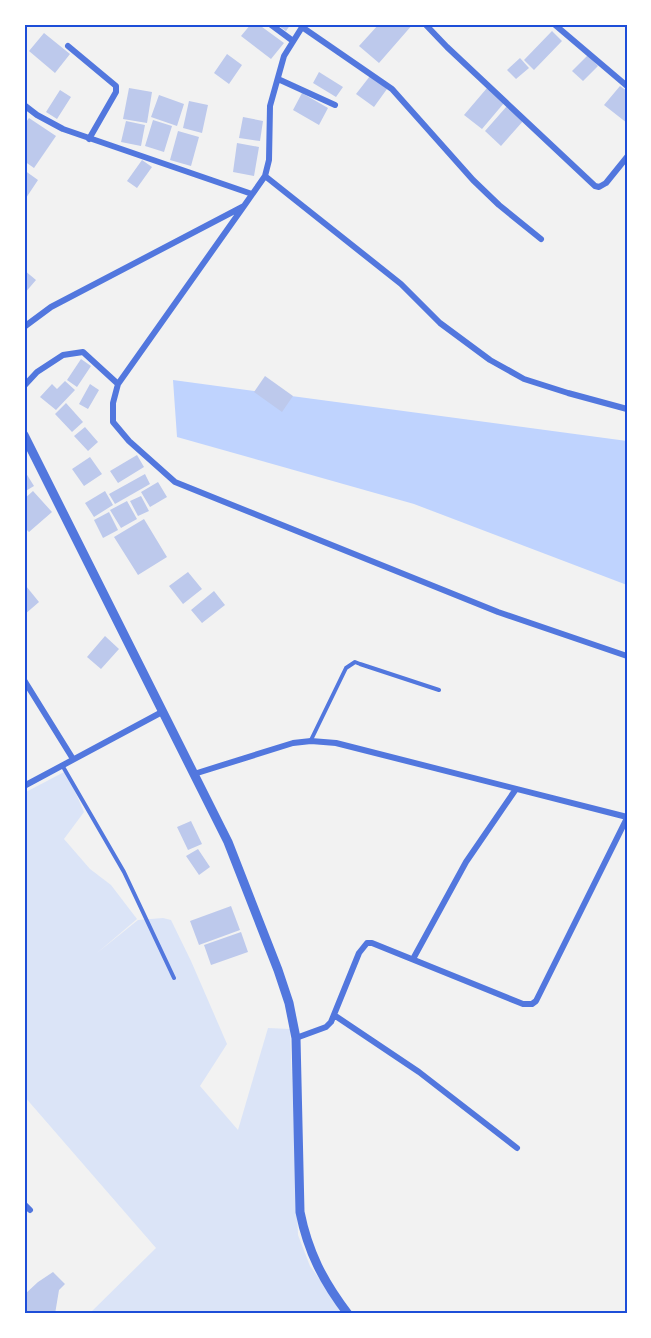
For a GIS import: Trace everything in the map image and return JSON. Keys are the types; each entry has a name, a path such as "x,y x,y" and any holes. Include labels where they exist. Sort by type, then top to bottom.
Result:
{"street":[{"path":"270,24 293,41"},
{"path":"425,24 595,186 599,187 606,183 627,157"},
{"path":"554,24 627,86"},
{"path":"541,239 499,205 473,180 392,89 303,25 284,56 270,106 269,160 265,176 118,384 113,403 113,422 129,441 175,482 498,612 627,656"},
{"path":"69,46 116,86 116,92 89,139"},
{"path":"278,79 335,105"},
{"path":"24,105 63,129 252,194"},
{"path":"265,176 401,284 440,323 490,360 524,379 627,409"},
{"path":"24,327 51,307 244,206"},
{"path":"24,386 37,372 63,355 83,352 118,384"},
{"path":"24,435 228,842 278,970 289,1003 296,1038 300,1212 305,1239 316,1265 334,1296 348,1314"},
{"path":"24,680 73,759"},
{"path":"24,786 162,712"},
{"path":"194,774 293,743 311,741 336,743 627,817 536,1001 532,1004 523,1004 413,959 367,943 359,953 334,1015 326,1028 296,1038"},
{"path":"413,959 476,846 516,789"},
{"path":"334,1015 419,1072 517,1148"},
{"path":"24,1204 30,1210"}],"lane":[{"path":"311,741 343,672 350,664 360,663 439,690"},
{"path":"62,765 124,872 174,978"}],"shaded area":[{"path":"66,771 84,812 64,839 90,869 111,885 137,919 97,953 138,920 163,918 171,920 227,1044 200,1086 238,1130 268,1028 290,1029 298,1235 310,1266 345,1314 89,1314 156,1248 24,1096 24,793"}],"water":[{"path":"173,380 627,441 627,585 414,504 177,437"}],"building":[{"path":"251,24 258,24 284,43 271,59 241,36"},
{"path":"276,24 291,24 286,31"},
{"path":"379,24 413,24 379,63 359,46"},
{"path":"552,31 562,41 534,70 524,60"},
{"path":"44,33 70,54 55,73 29,51"},
{"path":"227,54 242,65 229,84 214,73"},
{"path":"588,55 598,66 583,81 572,71"},
{"path":"520,58 529,68 516,79 507,70"},
{"path":"319,72 343,87 336,97 313,83"},
{"path":"370,76 387,89 374,107 356,94"},
{"path":"620,86 627,91 627,123 604,105"},
{"path":"129,88 152,92 147,123 123,119"},
{"path":"487,88 504,103 482,129 464,115"},
{"path":"60,90 71,97 57,119 46,112"},
{"path":"302,93 328,108 319,125 293,110"},
{"path":"159,95 184,104 177,126 151,117"},
{"path":"189,101 208,105 202,133 183,128"},
{"path":"507,106 524,120 501,146 485,131"},
{"path":"243,117 263,121 260,141 239,138"},
{"path":"29,118 56,136 34,168 24,161 24,125"},
{"path":"153,120 172,126 164,152 145,146"},
{"path":"126,121 145,125 141,146 121,142"},
{"path":"178,131 199,137 191,166 170,160"},
{"path":"237,143 259,147 254,176 233,172"},
{"path":"142,160 152,167 137,188 127,181"},
{"path":"24,170 38,180 24,201"},
{"path":"24,270 36,280 24,294"},
{"path":"81,359 91,366 77,387 67,380"},
{"path":"265,376 293,396 282,412 254,392"},
{"path":"65,381 75,390 56,410 40,397 52,384 57,389"},
{"path":"90,384 99,390 88,409 79,404"},
{"path":"66,403 83,422 72,432 55,414"},
{"path":"85,427 98,442 88,451 74,436"},
{"path":"137,455 144,467 118,483 110,471"},
{"path":"90,457 102,474 84,486 72,469"},
{"path":"24,470 34,486 24,492"},
{"path":"145,474 150,484 115,504 109,494"},
{"path":"158,482 167,497 150,507 141,492"},
{"path":"33,491 52,512 29,532 24,527 24,499"},
{"path":"105,491 113,505 94,517 85,503"},
{"path":"141,496 149,511 138,516 130,501"},
{"path":"127,501 137,519 121,528 110,510"},
{"path":"109,512 118,530 103,538 94,520"},
{"path":"144,519 167,557 138,575 114,537"},
{"path":"188,572 202,589 183,604 169,586"},
{"path":"26,586 39,602 24,615 24,588"},
{"path":"214,591 225,605 202,623 191,610"},
{"path":"105,636 119,649 101,669 87,657"},
{"path":"191,821 202,844 188,850 177,827"},
{"path":"198,849 210,867 199,875 186,856"},
{"path":"231,906 240,930 199,945 190,921"},
{"path":"241,932 248,952 211,965 204,945"},
{"path":"53,1272 65,1284 59,1290 55,1314 24,1314 24,1295"}]}
